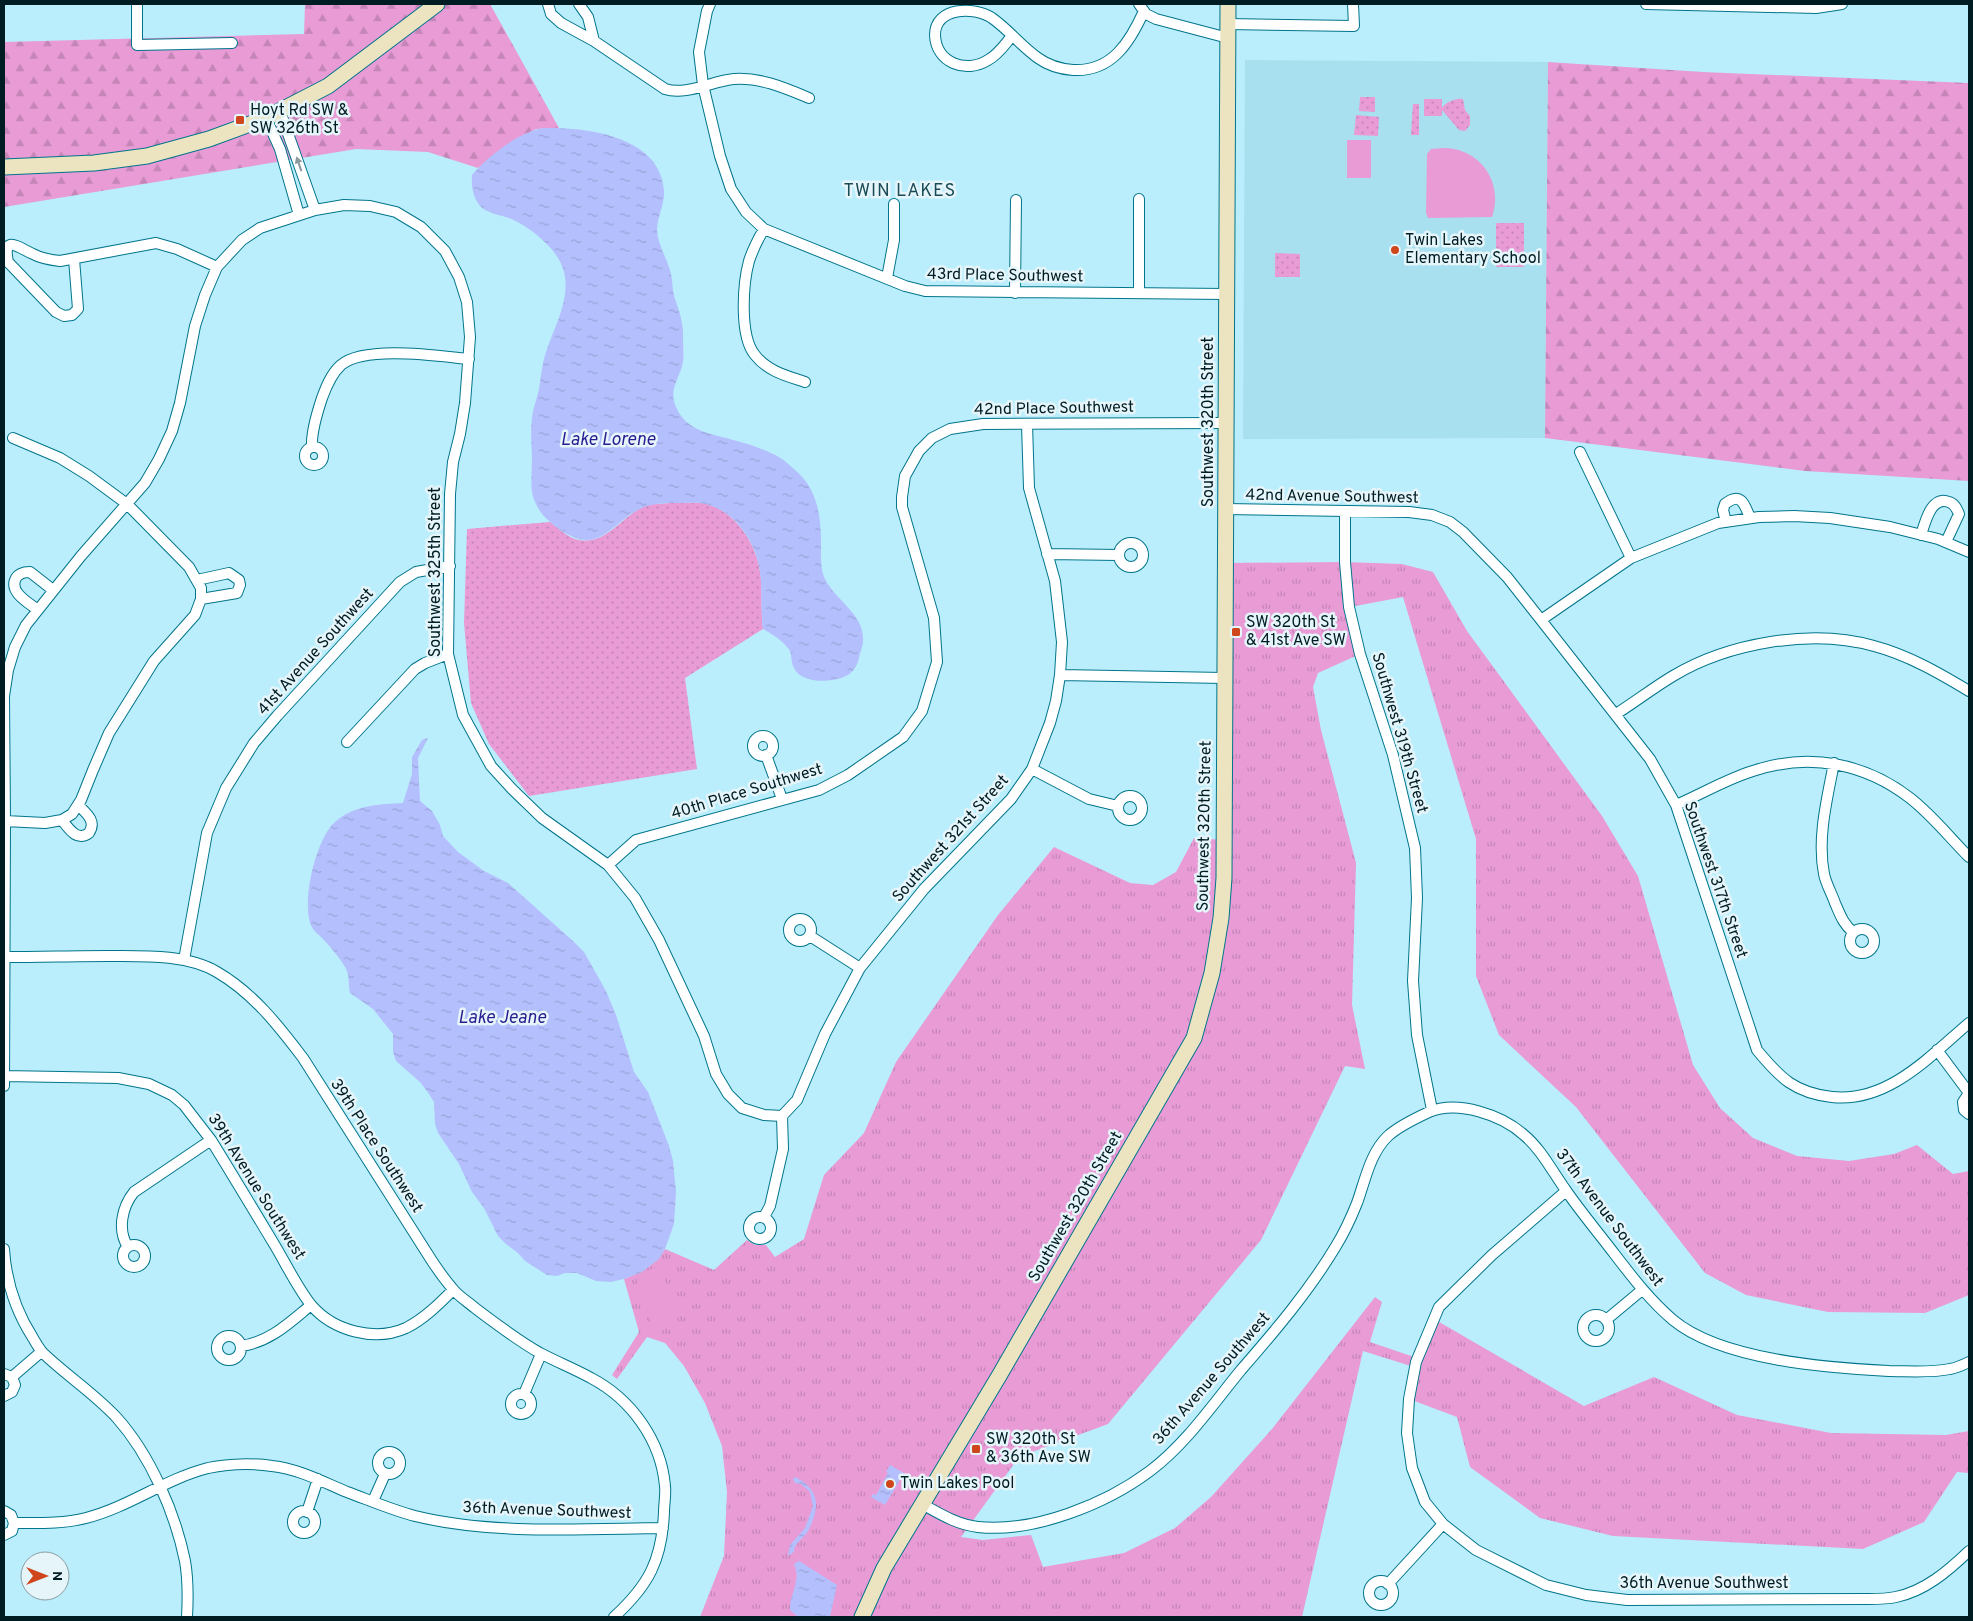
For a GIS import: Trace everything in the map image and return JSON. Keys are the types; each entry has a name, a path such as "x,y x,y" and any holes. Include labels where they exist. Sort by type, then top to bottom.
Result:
{"main road":[{"path":"4,167 94,163 147,156 210,139 266,118 328,86 437,4"},
{"name":"Southwest 320th Street","path":"862,1617 876,1584 1194,1038 1212,973 1221,918 1224,878 1228,4"}],"street":[{"path":"137,4 136,45 232,43"},
{"path":"548,4 551,14 555,19 594,41 665,89 677,91 730,80 753,80 769,83 808,98"},
{"path":"579,4 588,17 594,41"},
{"path":"710,4 699,52 703,86 720,156 731,189 746,212 764,229 752,253 747,271 745,319 748,343 755,356 766,366 806,382"},
{"path":"1012,36 988,61 965,66 946,59 938,50 935,36 940,19 949,13 962,11 978,12 989,16 1012,36 1028,51 1048,64 1068,70 1094,68 1106,63 1125,47 1135,30 1141,8 1156,19 1228,31 1354,26 1353,4"},
{"path":"1646,4 1816,8 1842,4"},
{"path":"4,1086 4,696 8,670 26,625 81,556 145,483 172,431 196,326 205,295 217,267 242,240 260,228 315,210 280,111"},
{"path":"266,118 280,149 299,215"},
{"path":"1139,199 1139,293"},
{"path":"1014,292 1016,200"},
{"path":"887,278 894,240 894,204"},
{"name":"Southwest 325th Street","path":"315,210 344,205 370,206 396,212 421,227 445,251 459,277 467,302 470,337 469,359 450,494 448,654 463,715 491,766 542,818 608,865 635,898 659,940 704,1036 716,1074 728,1094 742,1108 764,1115 782,1116"},
{"name":"43rd Place Southwest","path":"764,229 887,278 926,291 1227,294"},
{"path":"74,259 78,309 72,315 64,316 56,312 8,262 6,248 15,244 34,255 48,260 60,261 156,243 177,249 217,267"},
{"path":"312,447 319,405 328,382 341,366 355,357 381,354 469,359"},
{"name":"42nd Place Southwest","path":"936,638 930,602 902,507 906,476 914,459 925,444 946,430 970,424 1226,423"},
{"name":"Southwest 321st Street","path":"782,1116 797,1100 825,1034 860,968 924,889 1011,799 1032,770 1052,716 1060,676 1061,634 1055,581 1029,488 1027,424"},
{"path":"5,821 45,823 62,820 72,814 78,805 110,733 154,661 195,615 201,599 199,584 189,567 128,504 60,458 13,438"},
{"path":"1580,452 1631,558"},
{"path":"1726,522 1723,510 1725,504 1734,499 1744,503 1750,518"},
{"path":"1921,535 1931,508 1938,502 1947,501 1955,506 1958,514 1946,542"},
{"name":"42nd Avenue Southwest","path":"1226,509 1409,512 1432,515 1450,522 1463,532 1507,577 1541,620"},
{"name":"Southwest 319th Street","path":"1345,512 1345,562 1349,607 1360,654 1393,755 1415,848 1418,898 1413,981 1417,1035 1432,1110"},
{"path":"1541,620 1631,558 1687,534 1726,522 1750,518 1794,516 1830,518 1890,527 1946,542 1969,552"},
{"path":"1047,554 1119,555"},
{"name":"41st Avenue Southwest","path":"184,960 207,833 226,788 254,743 400,582 416,572 450,566"},
{"path":"38,610 16,591 14,583 18,575 30,572 53,590"},
{"path":"199,584 229,573 239,580 240,585 237,593 201,599"},
{"name":"Southwest 317th Street","path":"1541,620 1650,759 1676,805 1758,1050 1772,1069 1789,1084 1818,1095 1844,1098 1863,1096 1882,1090 1907,1074 1936,1050"},
{"name":"40th Place Southwest","path":"608,865 636,840 819,790 848,775 903,737 922,712 930,688 937,662 936,638"},
{"path":"1616,714 1673,676 1724,654 1749,646 1810,638 1837,638 1873,645 1909,658 1969,691"},
{"path":"348,742 414,669 448,654"},
{"path":"1060,676 1224,678"},
{"path":"766,755 782,799"},
{"path":"1676,805 1754,770 1786,762 1834,763 1863,770 1911,799 1969,857"},
{"path":"1834,763 1825,805 1823,827 1822,853 1824,875 1844,924 1853,932"},
{"path":"1032,770 1089,799 1118,806"},
{"path":"62,820 75,834 82,836 90,833 93,826 92,822 78,805"},
{"path":"810,936 860,968"},
{"name":"39th Place Southwest","path":"5,958 154,956 184,960 216,971 254,998 280,1027 303,1058 432,1261 453,1290 500,1328 541,1354 592,1378 608,1388 630,1408 648,1432 660,1459 665,1486 663,1528"},
{"path":"1969,1023 1936,1050 1969,1093 1963,1102 1964,1110 1969,1114"},
{"name":"39th Avenue Southwest","path":"4,1076 118,1078 149,1084 172,1095 184,1105 211,1140 311,1305 330,1321 347,1329 367,1333 388,1333 401,1330 415,1323 453,1290"},
{"name":"37th Avenue Southwest","path":"1432,1110 1460,1108 1488,1113 1509,1122 1528,1137 1566,1191 1642,1290 1673,1320 1688,1331 1745,1352 1812,1364 1856,1369 1950,1370 1969,1362"},
{"name":"36th Avenue Southwest","path":"922,1504 949,1519 978,1527 1026,1524 1045,1521 1072,1513 1117,1492 1150,1470 1179,1444 1307,1290 1338,1243 1355,1207 1376,1152 1387,1137 1399,1128 1432,1110"},
{"path":"764,1217 770,1206 783,1148 782,1116"},
{"path":"128,1247 122,1231 128,1200 140,1186 211,1140"},
{"name":"36th Avenue Southwest","path":"1566,1191 1492,1255 1439,1307 1419,1352 1414,1367 1409,1399 1407,1433 1412,1468 1425,1502 1443,1524 1476,1550 1546,1585 1586,1595 1627,1600 1868,1600 1896,1597 1915,1591 1945,1573 1969,1551"},
{"path":"4,1249 5,1268 13,1300 27,1329 42,1352 83,1386 118,1419 148,1463 160,1487 170,1508 185,1563 187,1617"},
{"path":"1606,1320 1642,1290"},
{"path":"241,1346 258,1342 275,1334 311,1305"},
{"path":"4,1396 9,1395 14,1389 8,1376 42,1352"},
{"path":"524,1394 541,1354"},
{"name":"36th Avenue Southwest","path":"14,1523 51,1523 85,1518 124,1505 160,1487 208,1468 232,1465 272,1466 318,1479 413,1515 451,1523 553,1529 663,1528"},
{"path":"374,1501 385,1474"},
{"path":"308,1512 318,1479"},
{"path":"4,1511 11,1515 14,1523 12,1531 4,1535"},
{"path":"1388,1584 1443,1524"},
{"path":"614,1617 631,1602 646,1581 658,1557 663,1528"}],"shaded area":[{"name":"Twin Lakes Elementary School","path":"1245,60 1548,62 1545,438 1243,439"}],"green space":[{"path":"305,4 490,4 559,128 536,129 507,145 478,168 428,152 356,149 4,207 4,42 304,34"},
{"path":"1548,62 1703,72 1969,83 1969,481 1805,471 1545,438"},
{"path":"1360,97 1375,97 1375,112 1359,111"},
{"path":"1424,99 1442,99 1442,108 1451,101 1463,99 1465,110 1470,116 1470,125 1465,131 1459,130 1442,110 1442,116 1424,116"},
{"path":"1413,104 1419,104 1419,135 1411,135"},
{"path":"1356,115 1379,117 1378,136 1354,135"},
{"path":"1347,140 1371,140 1371,178 1347,178"},
{"path":"1443,148 1468,154 1486,169 1495,191 1492,217 1428,218 1426,213 1427,154 1431,149"},
{"path":"1496,223 1524,223 1524,267 1496,267"},
{"path":"1275,253 1300,254 1300,277 1275,277"},
{"path":"701,503 714,506 725,512 735,521 750,542 756,554 761,579 763,629 685,678 697,769 529,796 489,744 471,703 464,623 467,529 550,522 571,537 579,540 589,540 605,534 643,507 653,504"},
{"path":"1345,562 1402,564 1433,572 1467,631 1602,816 1638,876 1693,1065 1720,1108 1753,1138 1797,1156 1849,1161 1894,1154 1917,1145 1953,1174 1969,1171 1969,1295 1925,1313 1828,1312 1746,1295 1705,1273 1576,1107 1499,1035 1476,976 1476,839 1403,597 1350,607 1360,654 1318,673 1313,687 1321,730 1356,863 1352,1005 1365,1069 1345,1066 1261,1240 1108,1424 1019,1457 961,1537 983,1540 1031,1535 1043,1567 1124,1553 1175,1528 1211,1497 1272,1429 1375,1297 1382,1302 1370,1342 1417,1358 1434,1319 1584,1406 1654,1377 1737,1415 1831,1433 1946,1435 1969,1431 1969,1473 1957,1472 1924,1522 1863,1549 1613,1536 1540,1518 1470,1467 1457,1417 1409,1399 1414,1367 1363,1351 1302,1617 700,1617 724,1556 727,1492 722,1446 705,1403 684,1366 665,1343 647,1337 617,1379 612,1375 639,1332 624,1279 648,1267 665,1249 714,1270 747,1240 755,1245 766,1245 775,1257 804,1239 824,1175 864,1133 896,1062 998,915 1054,847 1130,883 1153,885 1176,872 1194,838 1224,840 1225,563"},
{"path":"660,1266 678,1318 653,1327 635,1275"}],"water":[{"name":"Lake Lorene","path":"544,128 580,130 619,138 636,147 650,158 660,172 664,197 657,231 671,274 674,296 683,329 683,362 673,395 676,407 686,422 693,427 753,446 779,457 802,476 808,484 819,512 821,564 824,577 854,615 862,631 863,643 858,663 850,674 827,681 811,680 801,676 793,666 791,653 785,644 763,629 759,567 754,549 743,530 720,509 697,503 652,505 633,513 597,538 587,540 575,538 562,531 547,519 538,508 532,488 532,418 549,342 561,313 566,282 561,263 542,239 517,222 481,207 474,196 472,175 495,153 515,139"},
{"name":"Lake Jeane","path":"428,738 418,758 420,801 432,811 440,825 443,836 458,852 484,871 508,883 584,952 606,991 616,1015 634,1072 648,1092 669,1146 673,1161 676,1192 674,1224 665,1249 659,1259 642,1272 624,1279 611,1282 596,1281 577,1273 565,1273 557,1276 547,1275 525,1261 498,1236 484,1208 472,1192 459,1164 438,1133 435,1124 434,1102 420,1082 396,1061 393,1052 393,1034 373,1009 350,993 347,970 313,929 309,919 308,905 312,873 316,857 328,830 342,816 350,812 368,806 403,803 412,774 412,757 422,740"},
{"name":"Twin Lakes Pool","path":"890,1465 904,1473 885,1505 871,1497 873,1494 876,1495 888,1473 886,1472"},
{"path":"795,1477 810,1488 814,1494 816,1508 808,1531 797,1544 794,1552 788,1556 790,1545 805,1528 813,1506 810,1492 801,1484 795,1483 793,1479"},
{"path":"799,1561 837,1585 830,1617 798,1617 790,1610 797,1576 794,1564"}],"place":[{"name":"Hoyt Rd SW & SW 326th St","path":"240,120"},
{"name":"Twin Lakes Elementary School","path":"1395,250"},
{"name":"SW 320th St & 41st Ave SW","path":"1236,632"},
{"name":"SW 320th St & 36th Ave SW","path":"976,1449"},
{"name":"Twin Lakes Pool","path":"890,1484"}],"district":[{"name":"TWIN LAKES","path":"900,191"}]}
